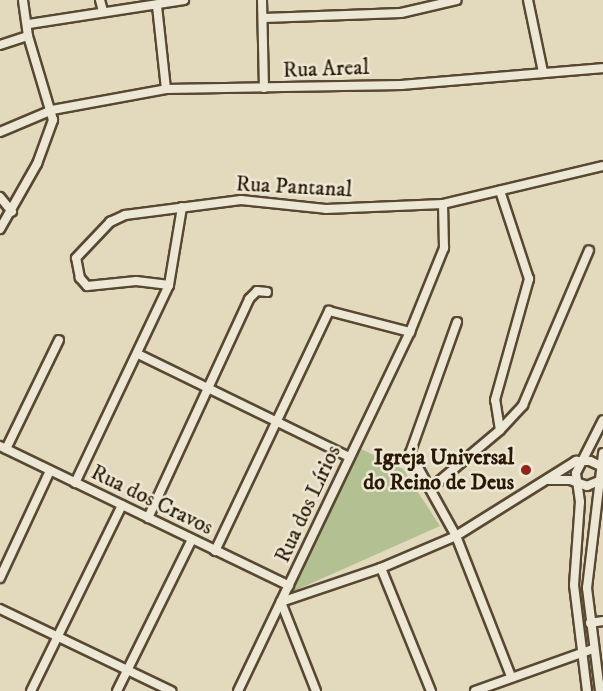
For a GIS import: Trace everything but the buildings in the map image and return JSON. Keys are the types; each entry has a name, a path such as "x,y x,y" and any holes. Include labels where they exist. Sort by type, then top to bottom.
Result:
{"street":[{"path":"0,229 12,212 52,130 52,110 28,36 23,0"},
{"path":"100,0 103,11"},
{"path":"28,24 103,11 157,6 184,0"},
{"path":"262,0 264,88"},
{"path":"264,18 401,12 457,0"},
{"path":"528,0 543,72"},
{"path":"157,6 166,88"},
{"path":"0,45 28,36"},
{"name":"Rua Areal","path":"0,132 52,110 166,88 402,85 603,68"},
{"name":"Rua Pantanal","path":"169,285 136,281 87,286 80,278 76,258 116,218 241,200 326,209 443,204 603,166"},
{"path":"500,191 527,269 526,294 495,400 500,430"},
{"path":"0,197 12,212"},
{"name":"Rua dos Lírios","path":"238,691 410,332 444,248 443,204"},
{"path":"75,483 169,285 182,207"},
{"path":"431,488 500,430 528,395 590,250"},
{"path":"148,518 249,299 257,291 267,292"},
{"path":"215,551 329,311 410,332"},
{"path":"457,322 428,411 410,448 412,460 431,488 456,536 511,676"},
{"path":"3,448 59,340"},
{"path":"138,354 349,457"},
{"path":"587,691 574,585 580,502 577,469 603,420"},
{"name":"Rua dos Cravos","path":"3,448 289,586"},
{"path":"600,691 590,623 588,555 603,453"},
{"path":"316,691 281,602 381,568 456,536 549,480 576,461 594,462 602,467"},
{"path":"0,578 50,471"},
{"path":"549,480 577,482 587,486 598,481"},
{"path":"31,691 122,505"},
{"path":"117,691 192,539"},
{"path":"381,568 431,691"},
{"path":"0,609 171,691"},
{"path":"590,623 603,621"},
{"path":"475,691 581,650 593,649"}],"green space":[{"path":"361,449 403,469 440,526 294,591 291,586"}],"place":[{"name":"Igreja Universal do Reino de Deus","path":"526,470"}]}
